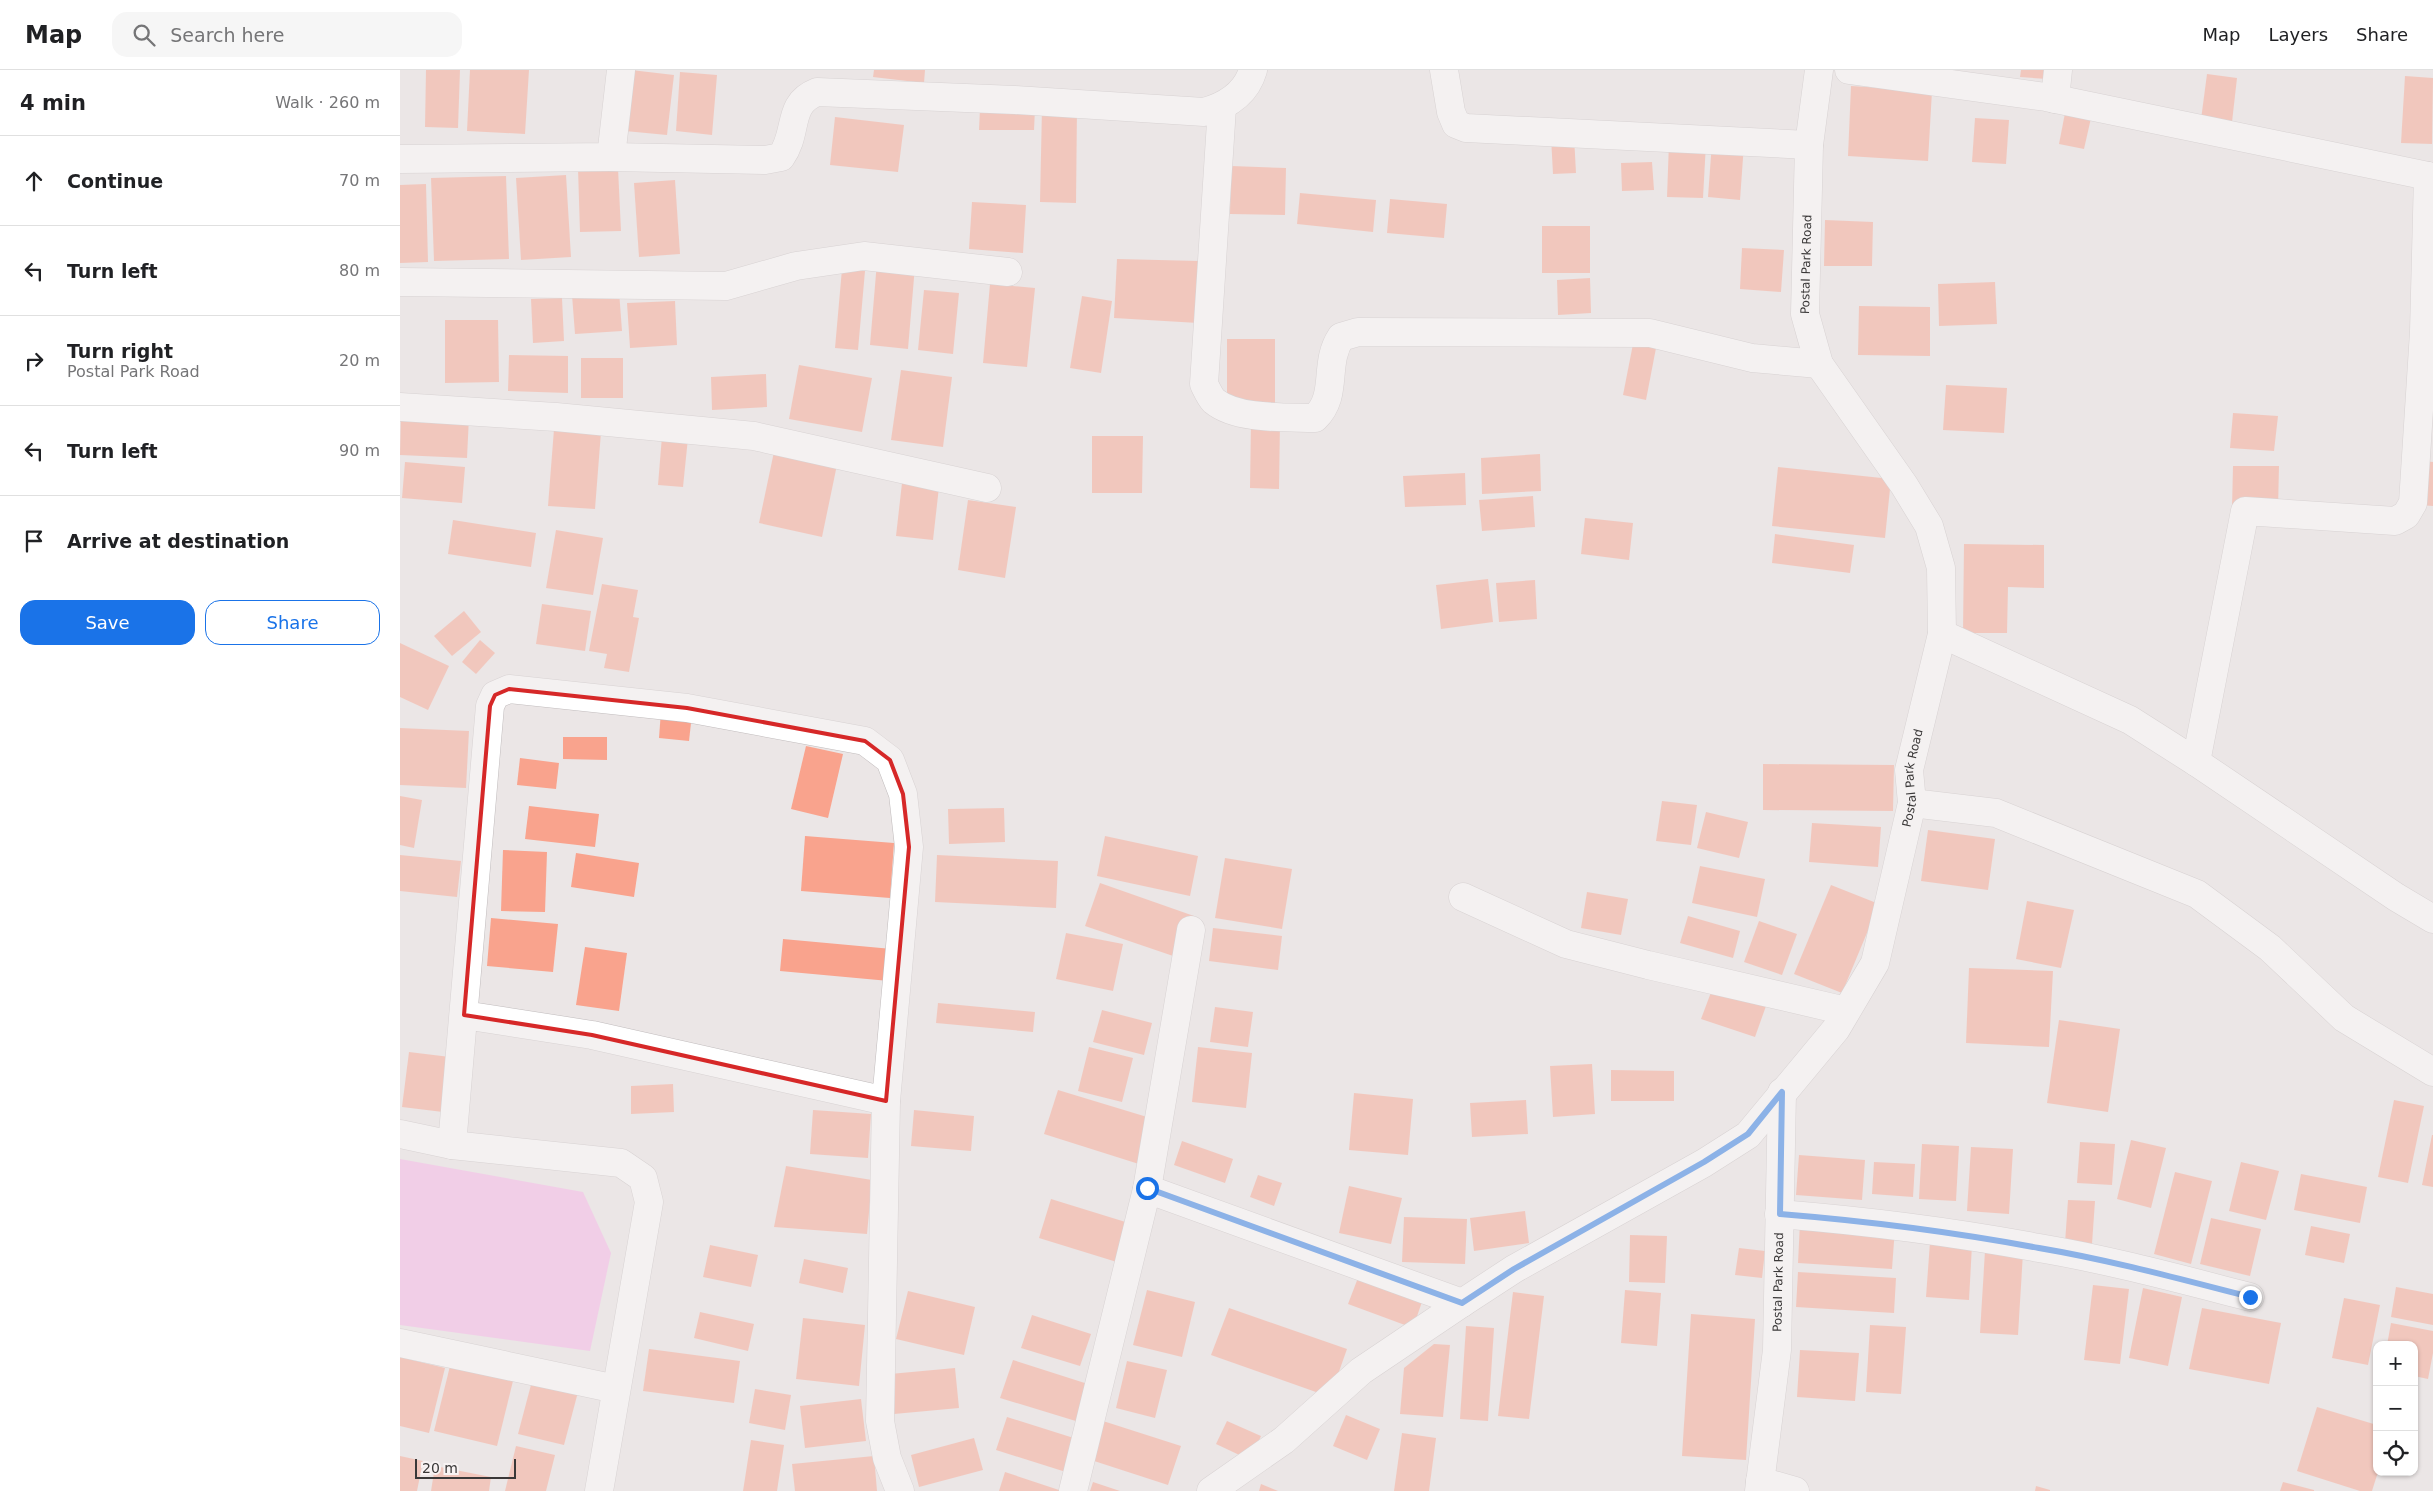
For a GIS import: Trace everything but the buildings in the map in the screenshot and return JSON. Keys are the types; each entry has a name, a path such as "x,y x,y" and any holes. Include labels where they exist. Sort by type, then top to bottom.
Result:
{"street":[{"path":"611,157 621,70"},
{"path":"400,159 611,157 766,160 781,157 788,146 798,105 805,97 818,92 1015,100 1204,112 1222,107 1237,96 1251,79 1253,70"},
{"path":"1444,70 1451,112 1456,124 1466,128 1809,145"},
{"name":"Postal Park Road","path":"1760,1486 1777,1350 1782,1092 1836,1029 1875,963 1912,803 1910,770 1942,634 1941,568 1929,526 1904,485 1818,364 1804,314 1809,145 1819,70"},
{"path":"1849,70 2055,99 2430,176 2424,332 2413,503 2406,515 2395,521 2246,511 2196,762"},
{"path":"2055,99 2058,70"},
{"path":"1222,107 1204,384 1212,400 1224,408 1259,416 1315,418 1325,408 1334,348 1341,337 1358,332 1650,333 1752,358 1818,364"},
{"path":"400,282 726,286 796,266 864,256 1008,272"},
{"path":"400,407 556,417 754,436 987,488"},
{"path":"1942,634 2130,720 2196,762 2396,897 2433,919"},
{"path":"452,1146 490,706 495,695 509,689 687,708 865,741 890,760 903,794 909,847 886,1101 880,1422 887,1458 900,1491"},
{"path":"1912,803 1996,813 2198,894 2270,948 2344,1018 2433,1072"},
{"path":"1463,898 1566,944 1846,1011"},
{"path":"1073,1491 1147,1188 1190,930"},
{"path":"464,1015 592,1035 886,1101"},
{"path":"1211,1491 1284,1440 1361,1371 1462,1303 1514,1269 1704,1162 1748,1134 1782,1092"},
{"path":"400,1134 452,1146 620,1163 643,1178 649,1202 599,1491"},
{"path":"1147,1188 1462,1303"},
{"path":"1780,1214 1925,1229 2040,1248 2127,1266 2250,1297"},
{"path":"400,1343 616,1389"},
{"path":"1760,1486 1795,1491"}],"highlighted area":[{"path":"509,689 687,708 865,741 890,760 903,794 909,847 886,1101 592,1035 464,1015 490,706 495,695"}],"shaded area":[{"path":"400,1159 583,1192 611,1253 590,1351 400,1325"}],"route":[{"path":"1147,1188 1462,1303 1514,1269 1704,1162 1748,1134 1782,1092 1780,1214 1925,1229 2040,1248 2127,1266 2250,1297"}]}
